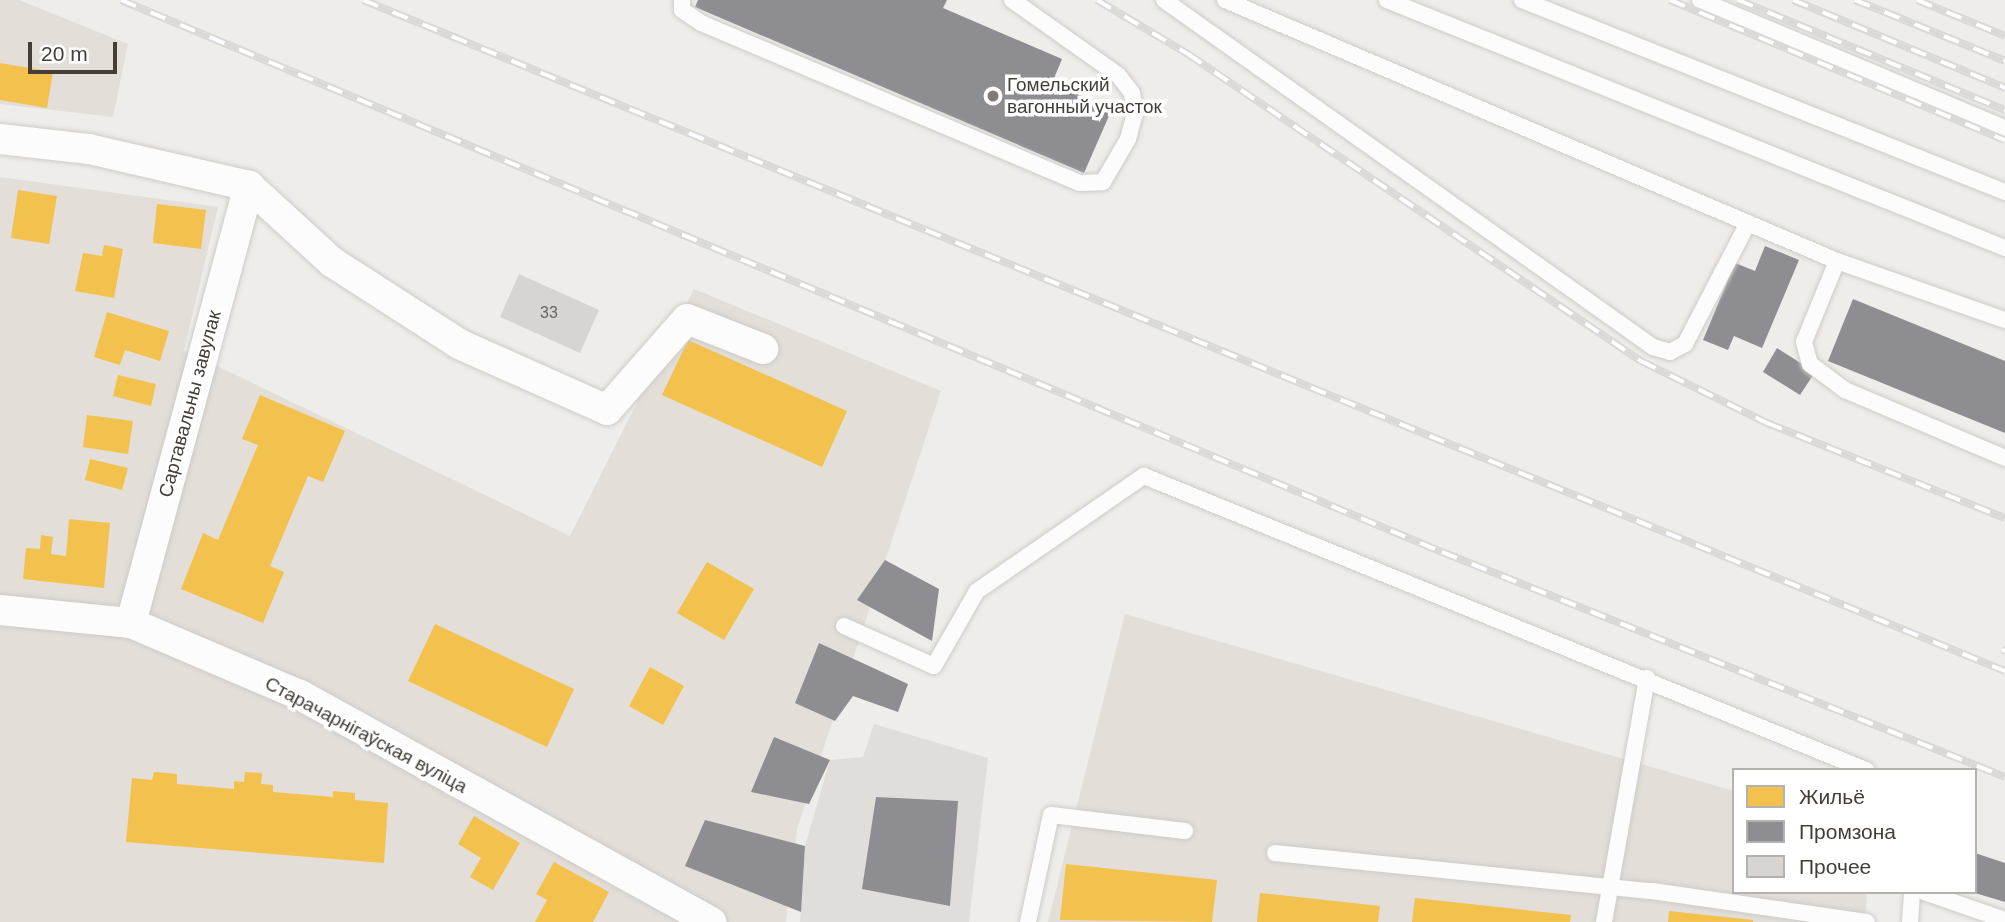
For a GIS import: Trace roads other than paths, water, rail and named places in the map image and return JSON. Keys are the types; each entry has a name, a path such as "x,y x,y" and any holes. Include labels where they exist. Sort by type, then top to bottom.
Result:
{"street":[{"path":"0,139 89,149 249,186 332,262 459,344 607,410 687,319 763,349"},
{"name":"Сартавальны завулак","path":"131,623 249,186"},
{"name":"Старачарнігаўская вуліца","path":"0,610 131,623 300,695 711,922"}],"lane":[{"path":"682,0 682,10 701,23 1079,183 1103,182 1128,139 1135,112 1132,93 1118,75 1012,0"},
{"path":"1164,0 1653,347 1670,352 1685,344 1748,223"},
{"path":"1225,0 1837,261 2005,320"},
{"path":"1387,0 2005,248"},
{"path":"1522,0 2005,192"},
{"path":"1700,0 2005,128"},
{"path":"1837,261 1804,342 1810,364 1845,390 2005,458"},
{"path":"844,626 934,666 977,591 1144,476 1647,678 1861,768"},
{"path":"1604,922 1647,678"},
{"path":"1028,922 1051,815 1185,831"},
{"path":"1275,853 1608,890 1652,891 1867,922"},
{"path":"1910,922 1912,894"},
{"path":"1930,894 2005,920"}],"railway":[{"path":"121,0 1442,552 2005,777"},
{"path":"363,0 2005,671"},
{"path":"1097,0 1188,54 1641,361 1767,423 2005,518"},
{"path":"1670,0 2005,140"},
{"path":"1738,0 2005,110"},
{"path":"1793,0 2005,88"},
{"path":"1855,0 2005,61"},
{"path":"1917,0 2005,36"}],"place":[{"name":"Гомельский вагонный участок","path":"993,96"}]}
